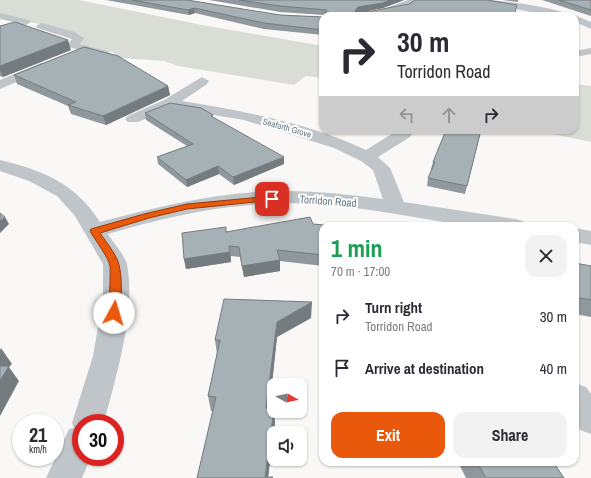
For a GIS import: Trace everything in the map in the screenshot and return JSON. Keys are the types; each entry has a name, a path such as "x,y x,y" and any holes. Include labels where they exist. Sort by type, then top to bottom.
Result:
{"street":[{"path":"380,12 416,0"},
{"path":"484,0 546,12"},
{"path":"0,16 26,22"},
{"path":"579,20 591,26"},
{"path":"41,26 71,34 79,38 73,45 83,50 102,52 107,55"},
{"path":"0,84 83,50"},
{"path":"579,53 591,51"},
{"path":"133,119 169,102 202,81"},
{"name":"Seaforth Grove","path":"169,102 246,116 340,144 367,157 381,168 396,207"},
{"path":"367,157 404,134"},
{"path":"0,165 36,177 64,192 84,213 115,264 116,298 107,356 91,414"},
{"name":"Torridon Road","path":"94,231 187,206 258,199 313,198 396,207 487,222"},
{"path":"579,236 591,238"},
{"path":"579,402 591,418"},
{"path":"64,478 72,461"}],"shaded area":[{"path":"0,0 79,0 202,25 319,45 319,78 306,76 294,85 178,66 164,61 106,57 115,53 84,46 80,42 83,37 77,33 0,15"},
{"path":"579,84 591,86 591,142 553,134 579,134"}],"building":[{"path":"132,0 187,0 280,15 319,17 319,30 264,23 194,8 188,10"},
{"path":"239,0 390,0 383,3 358,7 355,11 356,12 326,12 327,10 280,6"},
{"path":"415,0 487,0 517,5 515,12 356,12 372,11 409,4"},
{"path":"559,0 591,0 591,10"},
{"path":"15,22 68,40 0,66 0,26"},
{"path":"84,47 118,56 168,86 103,116 68,105 76,102 14,75"},
{"path":"170,103 201,108 213,115 211,116 284,157 233,177 218,166 186,180 157,157 193,144 145,113"},
{"path":"444,134 480,134 467,186 428,178 435,162 433,162"},
{"path":"0,213 5,217 0,221"},
{"path":"310,217 313,224 319,225 319,255 277,250 280,260 242,266 239,247 229,246 230,252 184,259 182,233 226,227 226,232"},
{"path":"579,264 591,266 591,300 579,298"},
{"path":"224,299 312,302 277,322 270,378 267,378 266,408 267,418 273,418 272,426 267,426 267,462 265,477 273,477 272,478 197,478 216,397 208,396 220,340 215,340"},
{"path":"0,366 9,366 0,381"},
{"path":"479,466 556,466 564,478 486,478"}],"route":[{"path":"114,313 116,298 115,264 94,231 187,206 272,199"}]}
